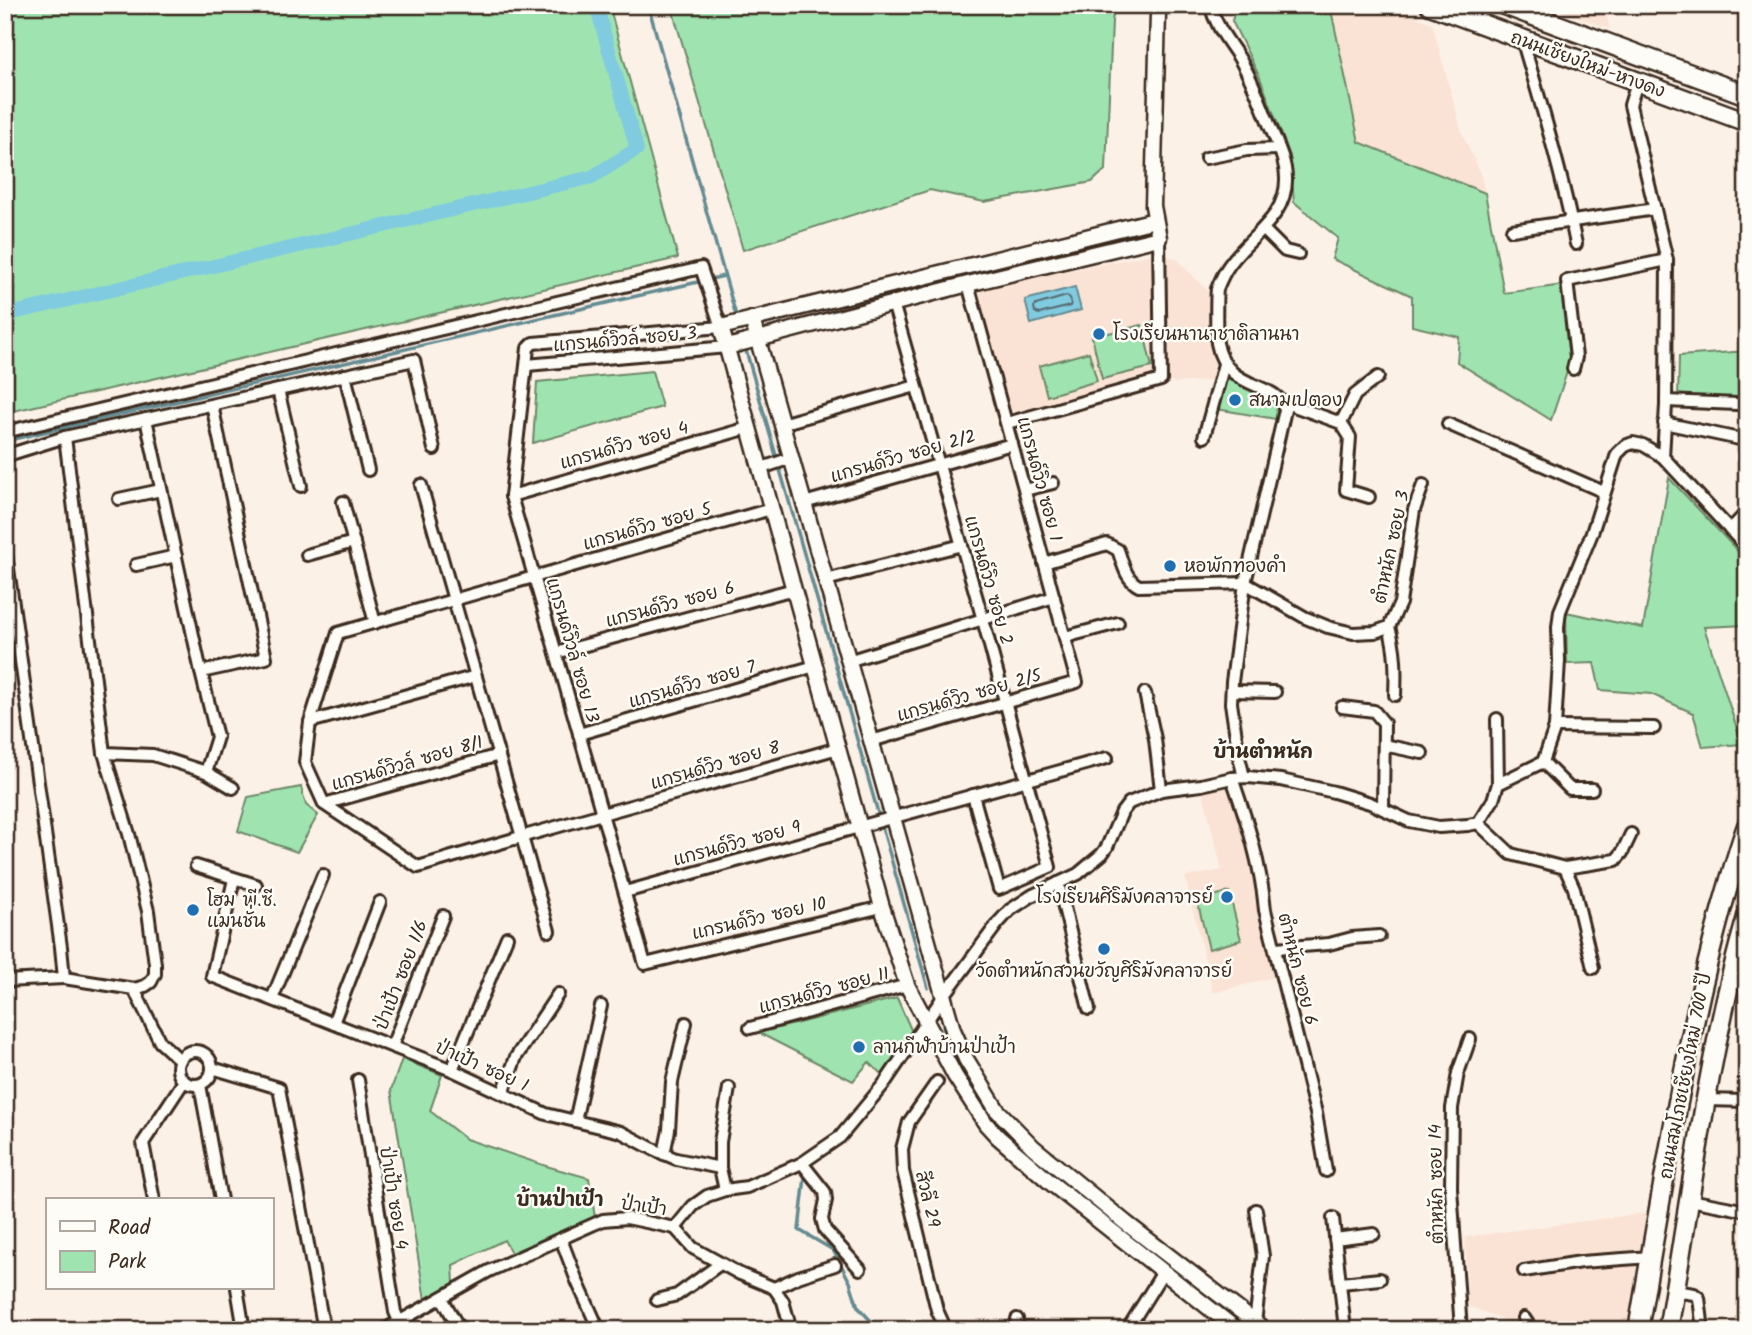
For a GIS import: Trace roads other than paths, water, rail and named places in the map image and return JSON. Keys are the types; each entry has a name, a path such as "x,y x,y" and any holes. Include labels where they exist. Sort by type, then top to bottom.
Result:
{"main road":[{"name":"ถนนเชียงใหม่-หางดง","path":"1430,5 1747,122"},
{"name":"ถนนเชียงใหม่-หางดง","path":"1504,5 1747,95"},
{"name":"ถนนสมโภชเชียงใหม่ 700 ปี","path":"1638,1330 1694,1021 1712,945 1747,826"},
{"name":"ถนนสมโภชเชียงใหม่ 700 ปี","path":"1668,1330 1706,1100 1736,955 1747,916"}],"street":[{"path":"1007,423 1161,380 1159,238 1153,206 1160,5"},
{"path":"1210,5 1214,21 1253,84 1279,149 1286,180 1283,201 1268,224 1226,269 1217,290 1217,342 1224,364 1237,377 1272,393 1283,402 1341,423 1350,437 1346,490 1369,497"},
{"path":"1522,39 1553,144 1576,244"},
{"path":"1637,82 1630,106 1667,260 1666,401 1662,457"},
{"path":"1206,158 1247,150 1279,149"},
{"path":"1512,230 1655,209"},
{"path":"510,496 528,348 533,343 724,327 1155,220"},
{"path":"1263,229 1285,251 1298,254"},
{"path":"730,346 1159,238"},
{"path":"1573,369 1576,357 1567,281 1667,260"},
{"path":"5,432 701,268 730,346 748,428 763,467 771,509 838,748 863,826 882,907 907,985 926,1024 969,1099 998,1137 1051,1183 1237,1330"},
{"name":"แกรนด์วิว ซอย 1","path":"968,284 1077,682"},
{"name":"แกรนด์วิว ซอย 2","path":"893,303 1050,867 999,889 973,796"},
{"path":"749,320 781,424 786,460 804,503 871,741 888,820 953,1030 966,1059 998,1110 1033,1147 1261,1328"},
{"name":"แกรนด์วิวล์ ซอย 3","path":"527,365 730,346"},
{"path":"5,457 65,437 414,360 433,449"},
{"path":"1204,437 1224,364"},
{"path":"345,375 368,470"},
{"path":"1341,423 1355,395 1378,377"},
{"path":"781,424 916,386"},
{"path":"278,390 300,486"},
{"path":"1666,401 1737,404"},
{"name":"ตำหนัก ซอย 6","path":"1283,402 1284,410 1244,583 1231,703 1239,757 1238,777 1263,885 1265,910 1316,1113 1326,1171"},
{"path":"201,672 266,658 212,405"},
{"path":"146,419 201,672 218,737 206,772"},
{"path":"1664,423 1744,440"},
{"path":"1448,424 1604,492"},
{"name":"แกรนด์วิว ซอย 4","path":"510,496 748,428"},
{"path":"5,981 64,978 134,989 145,986 155,974 145,898 104,753 65,437"},
{"path":"1498,784 1543,762 1555,727 1560,611 1592,533 1616,454 1633,443 1662,457 1747,548"},
{"name":"แกรนด์วิว ซอย 2/2","path":"804,503 1012,444"},
{"path":"763,467 786,460"},
{"path":"1025,490 1054,483"},
{"path":"421,485 550,931"},
{"name":"ตำหนัก ซอย 3","path":"1244,583 1306,618 1328,627 1353,633 1375,632 1389,626 1400,603 1414,510 1423,485"},
{"path":"119,499 161,490"},
{"name":"แกรนด์วิวล์ ซอย 13","path":"510,496 645,964"},
{"path":"343,502 375,623"},
{"name":"แกรนด์วิว ซอย 5","path":"310,722 338,633 771,509"},
{"path":"1730,530 1747,512"},
{"path":"307,555 354,542"},
{"path":"1044,563 1107,544 1118,550 1128,577 1139,586 1244,583"},
{"path":"825,580 962,545"},
{"path":"5,547 64,978"},
{"path":"136,565 176,556"},
{"name":"แกรนด์วิว ซอย 6","path":"556,653 794,589"},
{"path":"848,661 1054,597"},
{"path":"1065,637 1118,623"},
{"path":"1389,626 1396,656 1395,695"},
{"name":"แกรนด์วิว ซอย 7","path":"579,734 815,666"},
{"path":"476,676 310,722 305,762 324,804 418,867 603,815"},
{"name":"แกรนด์วิว ซอย 2/5","path":"871,741 1077,682"},
{"path":"1232,691 1275,692"},
{"path":"1144,693 1155,739 1161,790"},
{"path":"1342,706 1374,711 1384,723 1383,809"},
{"path":"1497,719 1498,784 1493,800 1478,823 1511,854 1565,868 1616,860 1631,834"},
{"path":"1555,727 1654,728"},
{"path":"1384,745 1422,753"},
{"name":"แกรนด์วิว ซอย 8","path":"603,815 838,748"},
{"path":"104,753 153,755 206,772 233,788"},
{"name":"แกรนด์วิวล์ ซอย 8/1","path":"324,804 499,755"},
{"name":"แกรนด์วิว ซอย 9","path":"625,892 1107,758"},
{"path":"1543,762 1570,789 1592,789"},
{"name":"ป่าเป้า","path":"384,1330 489,1271 603,1220 627,1218 675,1228 693,1206 707,1196 747,1187 802,1163 840,1136 884,1084 943,997 1010,910 1033,895 1078,874 1102,854 1129,803 1161,790 1200,786 1238,777 1281,780 1335,792 1370,803 1409,821 1439,827 1478,823"},
{"path":"196,866 256,885"},
{"path":"1565,868 1574,888 1593,968"},
{"path":"272,999 323,875"},
{"name":"ป่าเป้า ซอย 1","path":"234,879 212,976 452,1069 546,1114 621,1132 676,1159 720,1168"},
{"path":"1058,883 1089,1009"},
{"path":"333,1023 380,902"},
{"name":"แกรนด์วิว ซอย 10","path":"645,964 882,907"},
{"name":"ป่าเป้า ซอย 1/6","path":"392,1046 443,916"},
{"path":"1275,948 1329,944 1352,937 1379,936"},
{"path":"452,1069 507,937"},
{"name":"แกรนด์วิว ซอย 11","path":"750,1028 907,985"},
{"path":"134,989 160,1042 180,1060"},
{"path":"503,1093 516,1057 558,994"},
{"path":"575,1121 601,1006"},
{"path":"664,1154 669,1129 672,1082 686,1023"},
{"name":"ตำหนัก ซอย 14","path":"1461,1330 1451,1188 1452,1108 1458,1073 1470,1039"},
{"path":"199,1052 208,1058 212,1068 209,1079 200,1085 184,1081 179,1071 180,1060 188,1053 199,1052"},
{"path":"212,1068 279,1088 324,1330"},
{"name":"ป่าเป้า ซอย 4","path":"358,1080 395,1312 399,1321"},
{"path":"154,1198 143,1143 184,1081"},
{"name":"สีวลี 29","path":"937,1082 909,1122 902,1149 903,1171 937,1310 946,1330"},
{"path":"200,1085 221,1198"},
{"path":"725,1190 720,1168 720,1142 730,1088"},
{"path":"1706,1100 1747,1101"},
{"path":"802,1163 825,1192 822,1219 825,1230 860,1269"},
{"path":"1690,1200 1747,1211"},
{"path":"1256,1210 1263,1256 1261,1328"},
{"path":"1333,1218 1345,1330"},
{"path":"675,1228 693,1248 774,1289 783,1300 790,1330"},
{"path":"1335,1238 1374,1234"},
{"path":"561,1239 599,1330"},
{"path":"1524,1271 1580,1262 1651,1257"},
{"path":"657,1300 677,1295 720,1264"},
{"path":"774,1289 835,1265"},
{"path":"1127,1330 1163,1272"},
{"path":"1341,1283 1380,1279"},
{"path":"237,1290 243,1324"},
{"path":"1675,1291 1694,1294 1699,1298 1703,1330"},
{"path":"442,1298 460,1330"},
{"path":"1524,1318 1532,1330"}],"water":[{"path":"1075,287 1081,310 1031,324 1025,300"}],"waterway":[{"path":"5,315 592,177 637,149 596,5"},
{"path":"648,5 737,319"},
{"path":"5,441 724,276"},
{"path":"745,347 928,988"},
{"path":"943,1028 957,1055"},
{"path":"1001,1123 1024,1148"},
{"path":"805,1177 799,1230 833,1250 850,1282 858,1307 872,1322 875,1330"}],"place":[{"name":"โรงเรียนนานาชาติลานนา","path":"1099,334"},
{"name":"สนามเปตอง","path":"1235,400"},
{"name":"หอพักทองคำ","path":"1170,566"},
{"name":"โรงเรียนศิริมังคลาจารย์","path":"1227,897"},
{"name":"โฮม พี.ซี. แมนชั่น","path":"193,910"},
{"name":"วัดตำหนักสวนขวัญศิริมังคลาจารย์","path":"1104,949"},
{"name":"ลานกีฬาบ้านป่าเป้า","path":"859,1047"}],"district":[{"name":"บ้านตำหนัก","path":"1263,751"},
{"name":"บ้านป่าเป้า","path":"560,1199"}]}
